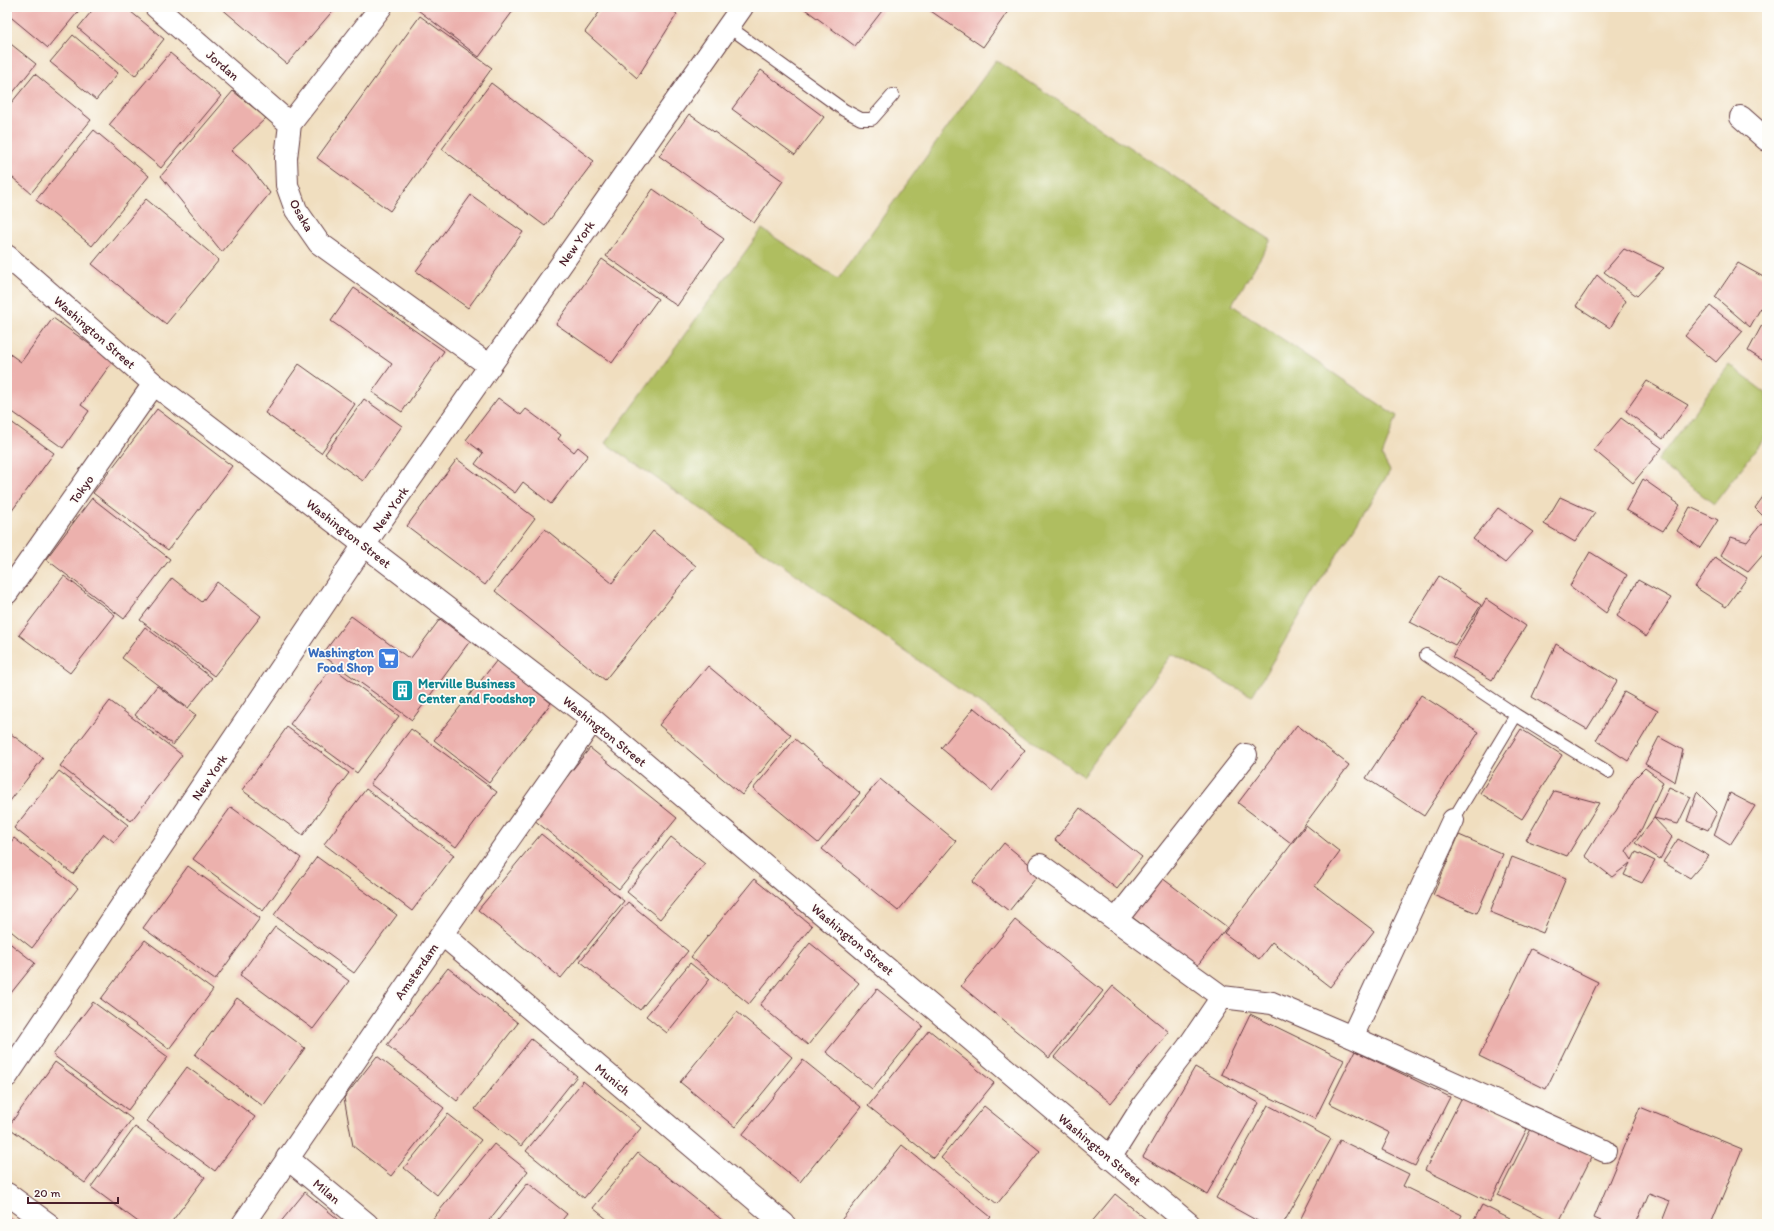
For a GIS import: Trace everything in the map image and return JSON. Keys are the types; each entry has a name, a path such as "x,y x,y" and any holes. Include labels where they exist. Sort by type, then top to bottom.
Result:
{"street":[{"name":"Jordan","path":"156,7 290,124"},
{"path":"290,124 381,7"},
{"name":"New York","path":"7,1076 364,545 742,7"},
{"path":"1741,117 1767,140"},
{"name":"Osaka","path":"290,124 286,158 287,185 296,210 319,243 490,366"},
{"name":"Washington Street","path":"7,256 154,384 593,720 1189,1224"},
{"name":"Tokyo","path":"7,593 154,384"},
{"name":"Amsterdam","path":"242,1224 442,934 593,720"},
{"path":"1116,920 1246,755"},
{"path":"1352,1037 1453,820"},
{"path":"1040,865 1222,997 1272,1003 1352,1037 1605,1151"},
{"name":"Munich","path":"442,934 784,1224"},
{"path":"1110,1158 1144,1104 1188,1047 1222,997"},
{"name":"Milan","path":"287,1158 367,1224"},
{"path":"7,1194 48,1224"}],"lane":[{"path":"729,27 844,110 861,119 872,119 893,95"},
{"path":"1426,656 1516,715 1608,772"},
{"path":"1453,820 1516,715"}],"green space":[{"path":"996,60 1271,240 1232,305 1397,416 1382,456 1390,471 1318,585 1252,696 1172,654 1083,776 745,539 605,443 762,229 838,279"},
{"path":"1729,365 1767,394 1767,435 1714,504 1657,461"}],"building":[{"path":"7,7 82,7 48,48 7,14"},
{"path":"95,7 125,7 164,39 135,76 78,28"},
{"path":"220,7 336,7 287,64"},
{"path":"414,7 516,7 479,57"},
{"path":"603,7 668,7 677,14 637,78 585,32"},
{"path":"802,7 885,7 855,46"},
{"path":"925,7 1011,7 983,47"},
{"path":"420,16 492,68 390,211 317,158"},
{"path":"73,35 118,73 96,100 50,62"},
{"path":"7,41 36,64 7,100"},
{"path":"170,53 221,96 161,168 109,125"},
{"path":"761,70 824,117 795,155 732,109"},
{"path":"35,74 91,120 31,193 7,173 7,108"},
{"path":"491,83 594,161 545,226 442,149"},
{"path":"233,91 266,118 231,151 248,165 270,193 222,252 161,176"},
{"path":"689,114 783,181 754,223 659,156"},
{"path":"94,130 149,176 92,246 36,200"},
{"path":"653,189 724,239 677,306 606,256"},
{"path":"471,195 523,232 468,308 416,271"},
{"path":"146,199 219,260 166,324 92,264"},
{"path":"1624,249 1664,268 1637,296 1604,272"},
{"path":"602,259 658,299 612,363 556,324"},
{"path":"1738,263 1767,279 1767,297 1750,327 1715,297"},
{"path":"1597,275 1626,301 1610,328 1576,306"},
{"path":"354,288 444,351 402,412 372,392 392,364 331,321"},
{"path":"1710,306 1743,331 1716,362 1685,336"},
{"path":"53,318 113,361 81,405 89,411 63,448 7,408 7,352 21,362"},
{"path":"1762,325 1767,328 1767,363 1748,351"},
{"path":"299,364 355,404 321,453 265,413"},
{"path":"1647,381 1688,405 1663,439 1626,411"},
{"path":"498,398 521,415 526,409 561,435 558,439 574,452 578,447 588,455 551,504 523,482 515,493 475,464 483,453 466,440"},
{"path":"364,399 402,426 363,481 325,454"},
{"path":"157,409 232,466 168,550 93,493"},
{"path":"1621,418 1662,448 1633,483 1594,450"},
{"path":"7,419 54,453 11,512 7,509"},
{"path":"457,459 535,518 485,585 407,526"},
{"path":"1643,479 1680,505 1663,531 1626,510"},
{"path":"1767,491 1767,520 1755,508"},
{"path":"1560,497 1595,513 1575,542 1544,524"},
{"path":"92,498 170,559 124,619 46,559"},
{"path":"1690,507 1718,520 1700,548 1677,531"},
{"path":"1498,508 1533,532 1505,563 1473,539"},
{"path":"1761,524 1767,528 1767,550 1748,572 1721,555 1731,537 1747,542"},
{"path":"545,529 612,583 653,531 696,566 605,680 495,591"},
{"path":"1590,552 1627,575 1606,613 1570,586"},
{"path":"1715,557 1747,578 1726,607 1695,587"},
{"path":"64,576 115,615 70,673 19,635"},
{"path":"1439,576 1481,605 1455,645 1410,622"},
{"path":"172,578 202,602 217,582 261,616 214,676 140,620"},
{"path":"1638,580 1671,598 1646,637 1617,616"},
{"path":"1486,599 1526,626 1492,680 1452,657"},
{"name":"Merville Business Center and Foodshop","path":"351,616 410,659 440,619 470,641 412,720 322,655"},
{"path":"145,627 212,678 188,708 122,658"},
{"path":"1556,644 1617,681 1587,729 1532,697"},
{"path":"497,660 551,703 489,783 434,740"},
{"path":"708,666 791,735 742,795 659,725"},
{"path":"332,667 399,716 357,773 290,724"},
{"path":"157,686 196,715 173,745 135,715"},
{"path":"1624,692 1658,711 1628,761 1596,740"},
{"path":"1421,695 1479,732 1424,816 1366,778"},
{"path":"110,701 182,755 131,821 60,766"},
{"path":"974,708 1025,750 992,791 941,748"},
{"path":"1297,725 1349,765 1291,843 1238,803"},
{"path":"287,727 349,773 303,835 242,790"},
{"path":"411,729 497,792 456,847 370,784"},
{"path":"1521,729 1562,755 1522,819 1480,793"},
{"path":"7,731 43,758 7,805"},
{"path":"1659,737 1683,750 1675,782 1645,764"},
{"path":"795,739 860,793 818,843 753,789"},
{"path":"590,748 677,818 619,889 533,819"},
{"path":"1645,768 1663,782 1642,828 1626,851 1632,860 1636,852 1655,861 1642,883 1624,875 1630,863 1612,877 1585,856 1601,830 1616,811 1634,779"},
{"path":"59,771 128,825 114,842 104,834 73,874 14,828"},
{"path":"880,779 956,841 898,911 822,849"},
{"path":"1669,787 1691,797 1678,824 1654,818"},
{"path":"366,789 454,855 412,911 324,844"},
{"path":"1554,791 1599,803 1567,856 1526,840"},
{"path":"1697,792 1717,812 1708,830 1687,821"},
{"path":"1730,793 1755,806 1730,845 1714,835"},
{"path":"231,807 301,858 263,911 193,859"},
{"path":"1080,808 1142,857 1117,889 1055,840"},
{"path":"1654,818 1672,837 1660,859 1635,843"},
{"path":"1306,825 1340,852 1315,886 1374,931 1330,987 1272,942 1259,959 1224,933"},
{"path":"541,834 624,901 561,978 478,910"},
{"path":"1459,835 1503,854 1477,913 1433,895"},
{"path":"671,837 705,864 660,919 627,892"},
{"path":"14,838 78,888 32,948 7,928 7,847"},
{"path":"1678,839 1709,856 1690,878 1663,862"},
{"path":"1004,843 1040,873 1009,911 972,882"},
{"path":"317,857 397,915 354,973 274,915"},
{"path":"1512,857 1566,878 1543,933 1490,912"},
{"path":"188,866 260,918 215,980 143,928"},
{"path":"1158,875 1227,927 1197,966 1128,914"},
{"path":"754,879 812,926 749,1004 691,957"},
{"path":"628,902 688,951 640,1010 580,961"},
{"path":"1015,920 1103,991 1049,1058 961,986"},
{"path":"275,927 349,981 313,1029 240,975"},
{"path":"145,940 213,990 169,1049 101,999"},
{"path":"7,941 35,963 7,998"},
{"path":"810,943 859,983 808,1045 760,1005"},
{"path":"1531,949 1598,982 1546,1089 1479,1056"},
{"path":"690,963 710,979 667,1033 646,1016"},
{"path":"448,968 518,1023 457,1101 387,1045"},
{"path":"1113,986 1169,1032 1111,1103 1054,1057"},
{"path":"877,989 923,1026 872,1089 826,1052"},
{"path":"237,998 305,1048 263,1106 195,1055"},
{"path":"93,1002 168,1057 128,1110 53,1055"},
{"path":"737,1012 792,1057 735,1127 680,1082"},
{"path":"1250,1014 1344,1060 1315,1119 1221,1074"},
{"path":"929,1030 994,1083 933,1158 868,1106"},
{"path":"531,1039 577,1076 521,1146 475,1109"},
{"path":"1355,1051 1450,1097 1415,1166 1382,1150 1390,1133 1329,1103"},
{"path":"377,1056 444,1108 391,1176 353,1146 344,1098"},
{"path":"803,1060 861,1107 800,1182 742,1135"},
{"path":"55,1062 132,1119 85,1183 8,1127"},
{"path":"187,1067 255,1117 215,1171 147,1121"},
{"path":"1195,1067 1259,1103 1207,1194 1143,1157"},
{"path":"583,1081 641,1128 584,1198 526,1151"},
{"path":"1462,1097 1527,1129 1490,1202 1425,1170"},
{"path":"1268,1105 1331,1139 1283,1224 1263,1224 1216,1198"},
{"path":"984,1106 1040,1151 997,1204 941,1158"},
{"path":"1640,1107 1742,1149 1711,1224 1661,1224 1670,1201 1649,1193 1636,1224 1608,1224 1594,1218"},
{"path":"448,1114 481,1140 437,1195 404,1168"},
{"path":"135,1127 205,1177 170,1224 141,1224 91,1187"},
{"path":"1532,1127 1592,1156 1558,1224 1498,1195"},
{"path":"1340,1140 1409,1174 1403,1186 1462,1215 1458,1224 1314,1224 1301,1218"},
{"path":"494,1144 528,1171 486,1224 435,1224 431,1221"},
{"path":"902,1145 991,1217 985,1224 838,1224"},
{"path":"638,1153 727,1224 613,1224 593,1208"},
{"path":"528,1183 567,1214 559,1224 495,1224"},
{"path":"305,1192 344,1224 279,1224"},
{"path":"1115,1194 1152,1224 1090,1224"},
{"path":"1482,1205 1520,1224 1472,1224"},
{"path":"7,1215 19,1224 7,1224"}],"place":[{"name":"Washington Food Shop","path":"389,659"},
{"name":"Merville Business Center and Foodshop","path":"402,690"}]}
